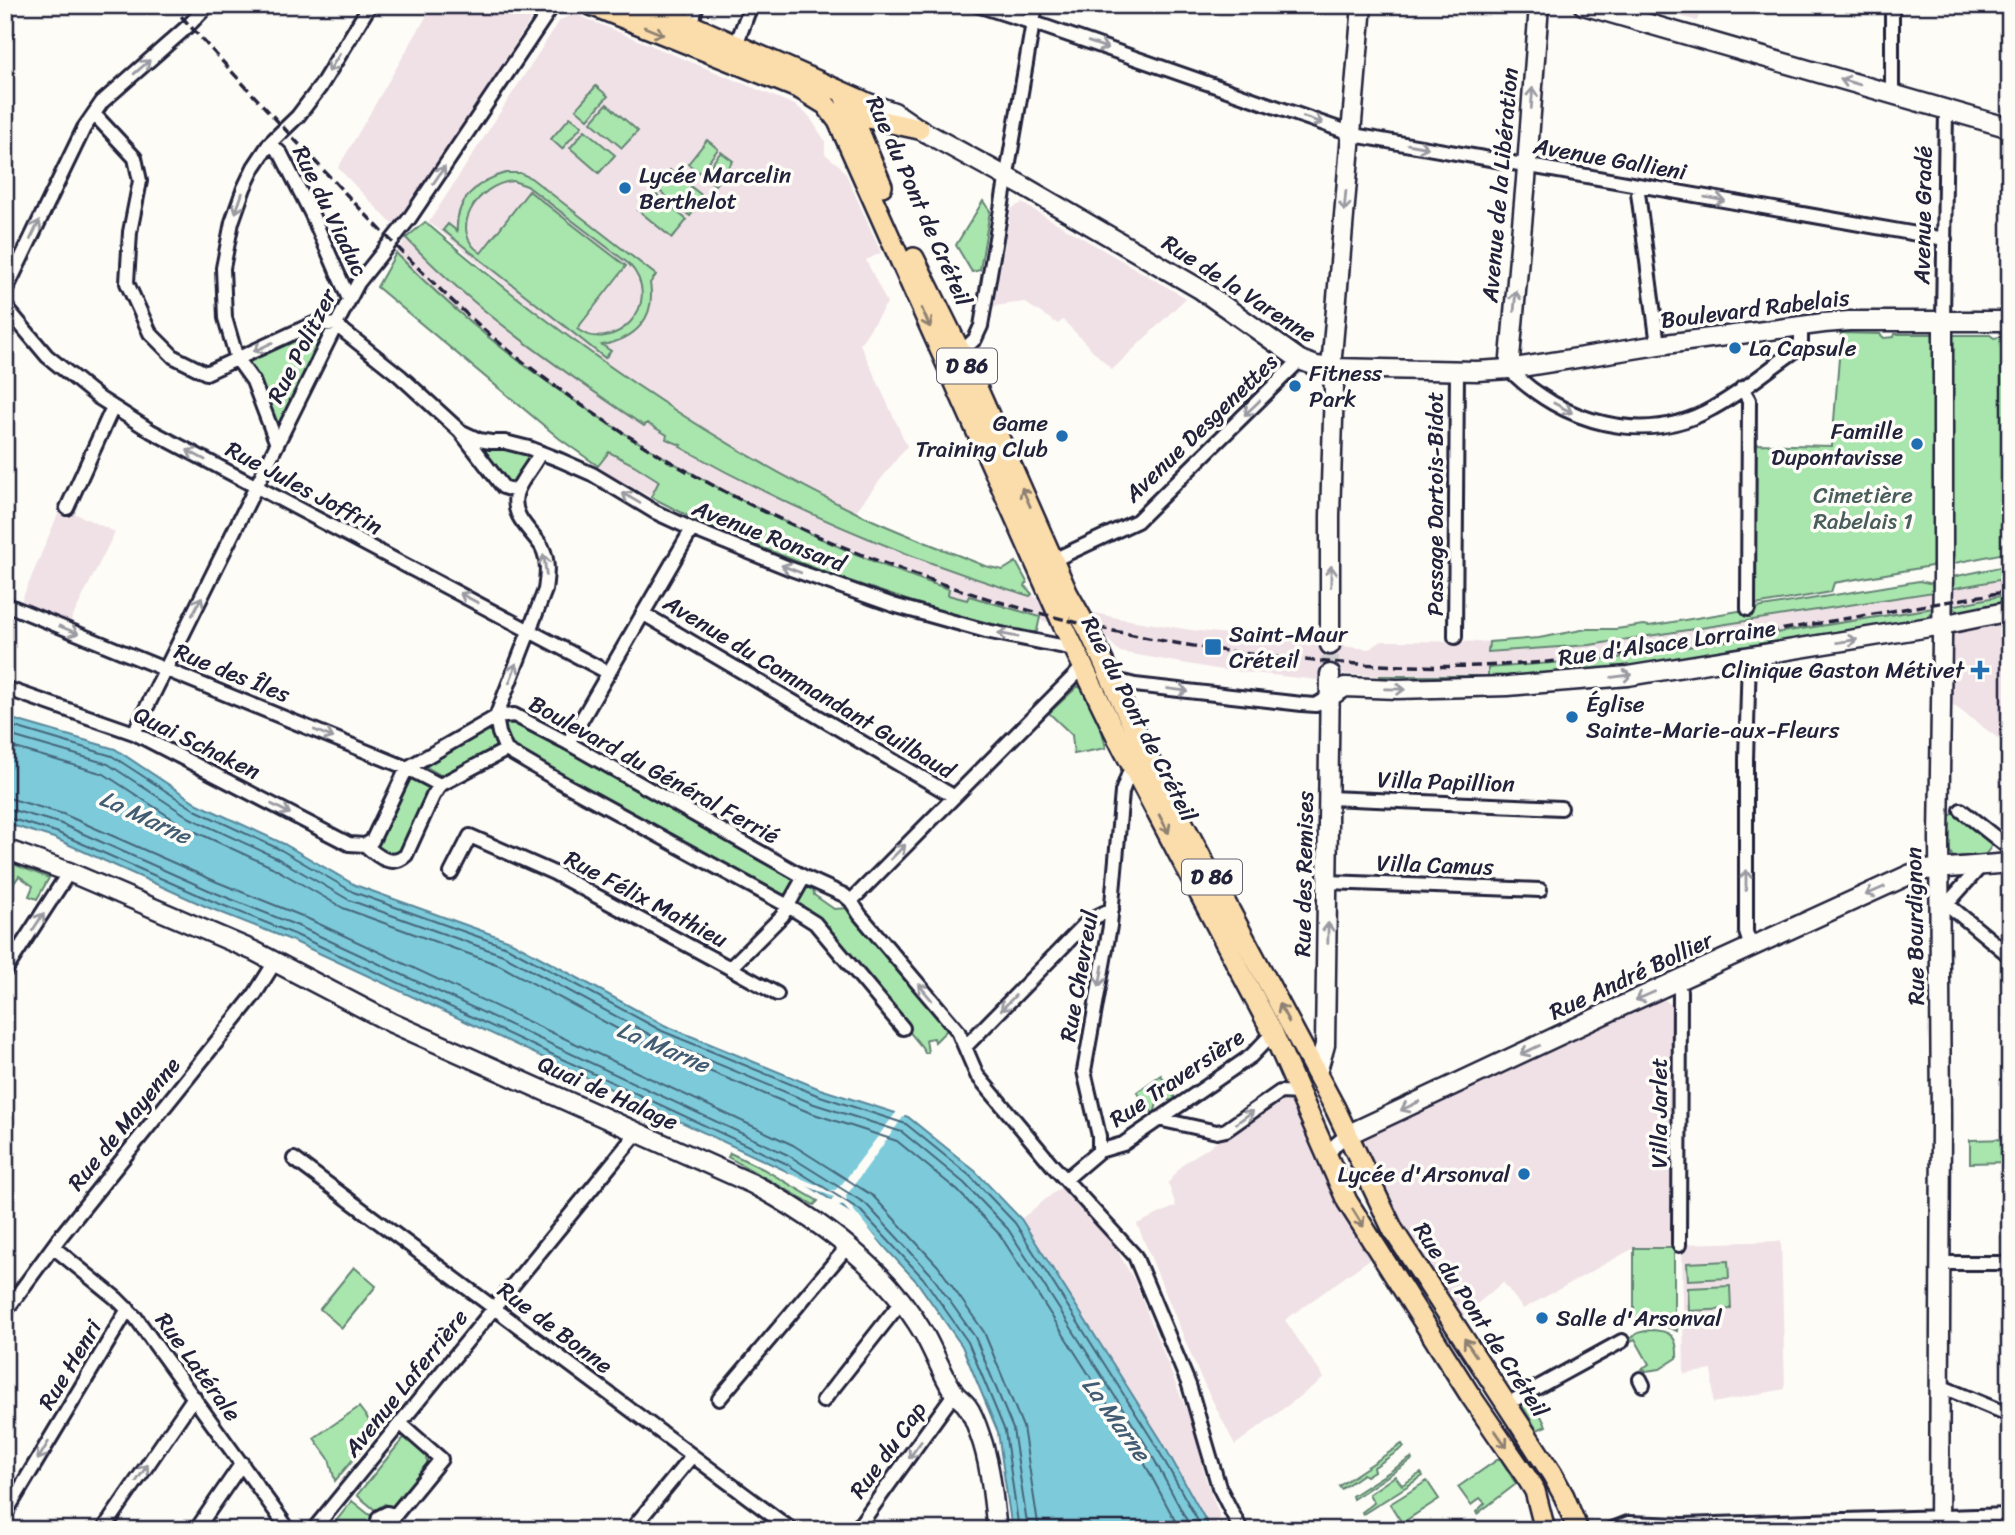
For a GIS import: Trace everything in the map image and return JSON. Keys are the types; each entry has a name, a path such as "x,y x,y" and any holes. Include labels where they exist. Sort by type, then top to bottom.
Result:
{"main road":[{"path":"591,5 800,89 859,116 919,129"},
{"name":"Rue de la Varenne","path":"639,5 691,25 843,93 844,110"},
{"name":"Rue du Pont de Créteil","path":"844,110 877,174 924,280 1036,567 1079,658 1144,750 1317,1073 1392,1230 1564,1496 1577,1530"},
{"name":"Rue du Pont de Créteil","path":"844,110 953,357 1055,559 1068,594 1107,671 1112,703 1132,764 1273,1033 1347,1201 1470,1395 1527,1478 1537,1499 1545,1530"},
{"path":"877,174 876,142 888,127 898,124"},
{"path":"1079,658 1107,671"}],"street":[{"path":"5,292 83,128 102,102 208,5"},
{"path":"277,444 253,381 237,359 225,318 223,268 232,222 244,188 270,143 298,116 320,87 370,5"},
{"name":"Rue Politzer","path":"134,733 358,283 409,219 553,5"},
{"path":"691,25 697,5"},
{"path":"736,45 751,5"},
{"name":"Avenue Gallieni","path":"977,5 1034,22 1351,133 1945,239"},
{"path":"953,357 980,333 1036,5"},
{"path":"1331,645 1330,516 1334,387 1331,368 1362,5"},
{"name":"Avenue de la Libération","path":"1509,369 1539,5"},
{"path":"1583,5 2010,128"},
{"path":"1892,5 1892,94"},
{"name":"Rue de la Varenne","path":"844,110 894,112 1005,185 1200,289 1300,360 1331,368 1457,371 1509,369"},
{"name":"Avenue Gradé","path":"1943,321 1946,110"},
{"path":"94,114 135,158 140,181 130,232 127,283 149,332 174,357 206,373 316,323 336,325 400,376 460,431 503,487 516,491"},
{"name":"Rue du Viaduc","path":"270,143 281,154 312,215 349,299"},
{"path":"1637,185 1658,345"},
{"name":"Rue Jules Joffrin","path":"5,306 47,356 113,407 151,431 609,673"},
{"name":"Boulevard Rabelais","path":"1509,369 1658,345 1849,321 2010,321"},
{"name":"Rue Bourdignon","path":"1939,1524 1943,904 1939,869 1943,321"},
{"path":"1509,369 1523,384 1578,416 1643,429 1696,416 1714,408 1798,346 1802,336 1801,326"},
{"name":"Avenue Desgenettes","path":"1055,559 1137,521 1300,360"},
{"name":"Passage Dartois-Bidot","path":"1455,637 1457,371"},
{"path":"1742,388 1749,400 1748,609"},
{"path":"66,508 113,407"},
{"name":"Avenue Ronsard","path":"460,431 491,442 505,442 540,453 593,474 655,512 791,569 893,605 1079,658"},
{"path":"482,460 483,447 491,442"},
{"path":"540,453 516,491 514,501 518,516 543,549 548,569 545,590 496,717 506,750 815,923 902,1028"},
{"path":"568,743 692,529"},
{"path":"1036,567 1055,559"},
{"name":"Rue des Îles","path":"5,604 407,768 440,785"},
{"name":"Rue d'Alsace Lorraine","path":"1329,697 1345,687 1427,689 1569,682 1628,676 1942,625 2010,611"},
{"name":"Avenue du Commandant Guilbaud","path":"644,614 953,796"},
{"path":"1749,657 1746,932 1751,947"},
{"path":"851,901 953,796 1079,658"},
{"path":"1107,671 1147,686 1316,705 1329,697"},
{"name":"Rue des Remises","path":"1317,1073 1325,1045 1330,674"},
{"name":"Quai Schaken","path":"5,688 134,733 349,844 365,845"},
{"name":"Boulevard du Général Ferrié","path":"407,768 496,717 514,715 851,901 958,1031 977,1075 1135,1256 1189,1385 1219,1487 1241,1530"},
{"path":"407,768 372,841 365,845 387,861 395,863 407,855 440,785 506,750"},
{"name":"Rue Chevreul","path":"1099,1151 1099,1136 1084,1071 1112,909 1122,792 1132,764"},
{"name":"Villa Papillion","path":"1329,798 1562,807"},
{"path":"1961,810 2010,849"},
{"name":"Rue Félix Mathieu","path":"451,873 470,836 554,873 730,968 782,916 804,877"},
{"name":"Quai de Halage","path":"5,849 69,872 275,962 392,1023 753,1184 790,1204 848,1246 901,1301 923,1332 954,1394 967,1405 981,1437 991,1480 998,1530"},
{"name":"Rue André Bollier","path":"1347,1135 1911,874 2010,863"},
{"name":"Rue Bourdignon","path":"1943,904 1982,866"},
{"path":"5,971 69,872"},
{"name":"Villa Camus","path":"1328,882 1540,890"},
{"path":"1943,904 2010,956"},
{"path":"965,1047 1089,920 1112,909"},
{"name":"Rue de Mayenne","path":"5,1312 53,1247 255,994 275,962"},
{"path":"730,968 777,994"},
{"name":"Villa Jarlet","path":"1675,982 1680,991 1679,1245"},
{"name":"Rue Traversière","path":"1099,1151 1123,1144 1251,1056 1273,1033"},
{"path":"1158,1119 1217,1132 1226,1130 1280,1092 1299,1093"},
{"name":"Avenue Laferrière","path":"313,1530 637,1133"},
{"path":"1327,1156 1347,1135"},
{"path":"1066,1179 1099,1151"},
{"name":"Rue de Bonne","path":"294,1159 792,1530"},
{"path":"719,1399 848,1246"},
{"name":"Rue Latérale","path":"53,1247 128,1309 289,1530"},
{"path":"1941,1263 2010,1263"},
{"path":"823,1401 901,1301"},
{"name":"Rue Henri","path":"5,1514 128,1309"},
{"path":"1507,1404 1622,1341"},
{"path":"1940,1386 2010,1415"},
{"name":"Rue du Cap","path":"856,1530 954,1394"},
{"path":"103,1530 194,1397"},
{"path":"381,1530 441,1460 401,1424"},
{"path":"631,1530 692,1456"},
{"path":"196,1530 242,1463"},
{"path":"1610,1530 1629,1523 1743,1527 1939,1524 2010,1515"}],"shaded area":[{"path":"433,5 540,5 425,186 395,227 338,168"},
{"path":"1645,5 1702,5 1697,21"},
{"path":"575,14 795,105 809,116 825,141 825,154 846,174 881,253 866,260 887,303 860,344 907,446 855,512 1025,586 1037,599 1117,618 1191,630 1369,649 1382,641 1533,642 1587,629 1649,626 1919,581 1934,584 1934,591 1950,589 1952,577 2010,565 2010,605 1964,616 1951,606 1934,608 1923,622 1630,670 1380,681 1380,676 1319,673 1318,680 1216,669 1120,652 1105,637 1040,620 1037,631 1032,633 942,612 829,574 712,528 616,479 560,439 377,287 406,238 425,222 531,313 723,445 789,478 728,443 623,376 541,316 429,222 560,20"},
{"path":"1022,203 1186,298 1112,370 1063,320 1058,324 1024,302 994,306 1011,209"},
{"path":"61,507 115,532 69,624 20,604"},
{"name":"Clinique Gaston Métivet","path":"2010,619 2010,747 1949,702 1950,638 1956,632"},
{"name":"Lycée d'Arsonval","path":"1662,998 1672,1005 1674,1248 1634,1248 1523,1309 1503,1282 1463,1316 1390,1204 1361,1143 1363,1137"},
{"path":"1282,1100 1291,1103 1348,1225 1370,1259 1285,1320 1324,1378 1235,1445 1199,1374 1137,1224 1176,1206 1168,1183 1184,1163"},
{"path":"1061,1187 1117,1250 1135,1282 1193,1427 1206,1480 1220,1517 1216,1530 1212,1530 1161,1440 1021,1219"},
{"path":"1781,1241 1785,1389 1713,1403 1712,1370 1684,1374 1682,1244"}],"green space":[{"path":"596,86 608,96 588,119 576,109"},
{"path":"607,104 638,131 622,148 591,122"},
{"path":"570,117 582,126 562,149 551,139"},
{"path":"585,130 615,155 599,173 570,148"},
{"path":"707,140 718,149 700,173 688,164"},
{"path":"721,152 733,161 715,185 703,175"},
{"path":"670,170 705,198 690,216 656,188"},
{"path":"520,173 531,178 656,275 650,283 650,307 641,325 625,338 602,345 611,351 605,358 443,230 448,224 457,231 457,220 464,201 478,186 496,176","holes":["513,181 527,186 629,264 639,280 642,295 638,310 630,322 619,331 605,336 591,336 577,329 626,266 529,191 481,253 471,244 467,221 478,199 500,184"]},
{"path":"653,192 687,220 672,238 638,210"},
{"path":"983,201 990,211 980,270 972,272 956,245"},
{"path":"425,222 526,305 579,344 632,382 742,452 857,513 985,566 1003,570 1016,562 1027,582 1025,586 1032,594 1030,596 985,582 851,531 765,492 666,439 667,435 647,423 644,426 520,338 433,265 406,238"},
{"path":"396,253 435,291 518,361 562,393 654,452 798,528 848,551 949,589 948,595 967,600 969,596 1040,617 1037,631 1032,633 942,612 829,574 712,528 651,497 659,481 609,452 598,466 560,439 377,287"},
{"path":"314,328 318,330 320,337 281,423 274,424 245,362"},
{"name":"Cimetière Rabelais 1","path":"1841,333 1880,334 1884,338 1894,337 1895,334 1932,334 1935,337 1935,562 1931,566 1834,583 1831,592 1755,605 1755,444 1832,446"},
{"path":"1990,335 1994,338 2010,335 2010,552 1955,563 1950,559 1951,337"},
{"path":"479,440 540,453 516,491 503,487 472,448"},
{"path":"2010,565 2010,578 1950,589 1952,577"},
{"path":"1919,581 1934,584 1934,592 1590,645 1488,652 1489,642 1539,638 1587,629 1649,626"},
{"path":"2010,594 2010,605 1964,616 1951,606"},
{"path":"1934,608 1923,622 1720,656 1533,679 1380,681 1380,676 1488,676 1488,668 1617,658"},
{"path":"1078,686 1093,705 1106,748 1074,754 1072,735 1049,713"},
{"path":"508,719 528,726 813,886 814,895 834,909 849,908 953,1030 947,1030 935,1042 934,1038 926,1039 928,1053 925,1053 826,931 787,899 510,746 446,778 423,765 501,720"},
{"path":"407,775 433,789 400,856 393,858 373,848"},
{"path":"1956,813 1994,843 1985,855 1953,857 1949,850 1948,816"},
{"path":"8,862 49,878 37,899 29,896 33,886 19,876 5,896 5,866"},
{"path":"1161,1075 1177,1101 1158,1099 1154,1115 1137,1092"},
{"path":"2010,1139 2010,1162 1970,1163 1970,1140"},
{"path":"730,1153 818,1201 814,1205 728,1157"},
{"path":"1634,1248 1674,1248 1674,1319 1678,1320 1677,1331 1660,1324 1641,1325 1640,1321 1634,1321"},
{"path":"1728,1261 1729,1278 1688,1280 1687,1263"},
{"path":"354,1267 376,1286 342,1328 320,1309"},
{"path":"1730,1286 1731,1309 1689,1311 1688,1288"},
{"path":"1650,1330 1672,1336 1677,1358 1660,1369 1646,1371 1642,1369 1649,1364 1635,1339 1627,1341 1638,1333"},
{"path":"1532,1398 1546,1426 1537,1430 1521,1404"},
{"path":"359,1407 377,1431 335,1481 329,1459 314,1438"},
{"path":"407,1434 429,1452 426,1459 429,1465 394,1509 385,1504 375,1510 357,1495"},
{"path":"1402,1444 1404,1447 1373,1468 1374,1471 1366,1476 1363,1474 1341,1489 1339,1486"},
{"path":"1411,1458 1412,1460 1353,1499 1352,1496"},
{"path":"1500,1458 1516,1484 1477,1514 1485,1503 1480,1498 1471,1505 1458,1487"},
{"path":"1421,1473 1423,1476 1363,1514 1362,1512 1374,1503 1369,1494 1395,1476 1402,1485"},
{"path":"1427,1481 1439,1499 1402,1523 1390,1504"},
{"path":"352,1501 371,1516 368,1523 371,1530 329,1530"},
{"path":"2000,1522 2001,1530 1949,1530 1955,1524"}],"water":[{"name":"La Marne","path":"5,717 115,749 198,804 284,844 355,885 510,941 664,1025 820,1089 908,1117 975,1171 1021,1219 1161,1440 1211,1530 1012,1530 998,1432 962,1346 917,1282 855,1215 782,1169 291,940 207,907 54,838 5,823"}],"pier":[{"path":"898,1110 906,1113 846,1196 847,1202 885,1249 883,1251 842,1204 837,1208 830,1203 834,1197 794,1181 728,1148 829,1190 835,1190"}],"tunnel":[{"path":"1330,645 1330,674"}],"railway":[{"path":"171,5 325,171 438,287 495,339 599,417 712,485 832,542 957,589 1085,625 1216,650 1347,663 1477,666 1555,661 1670,647 2010,591"}],"place":[{"name":"Lycée Marcelin Berthelot","path":"625,188"},
{"name":"La Capsule","path":"1735,348"},
{"name":"Fitness Park","path":"1295,386"},
{"name":"Game Training Club","path":"1062,436"},
{"name":"Famille Dupontavisse","path":"1917,444"},
{"name":"Saint-Maur Créteil","path":"1213,647"},
{"name":"Clinique Gaston Métivet","path":"1980,670"},
{"name":"Église Sainte-Marie-aux-Fleurs","path":"1572,717"},
{"name":"Lycée d'Arsonval","path":"1524,1174"},
{"name":"Salle d'Arsonval","path":"1542,1318"}]}
